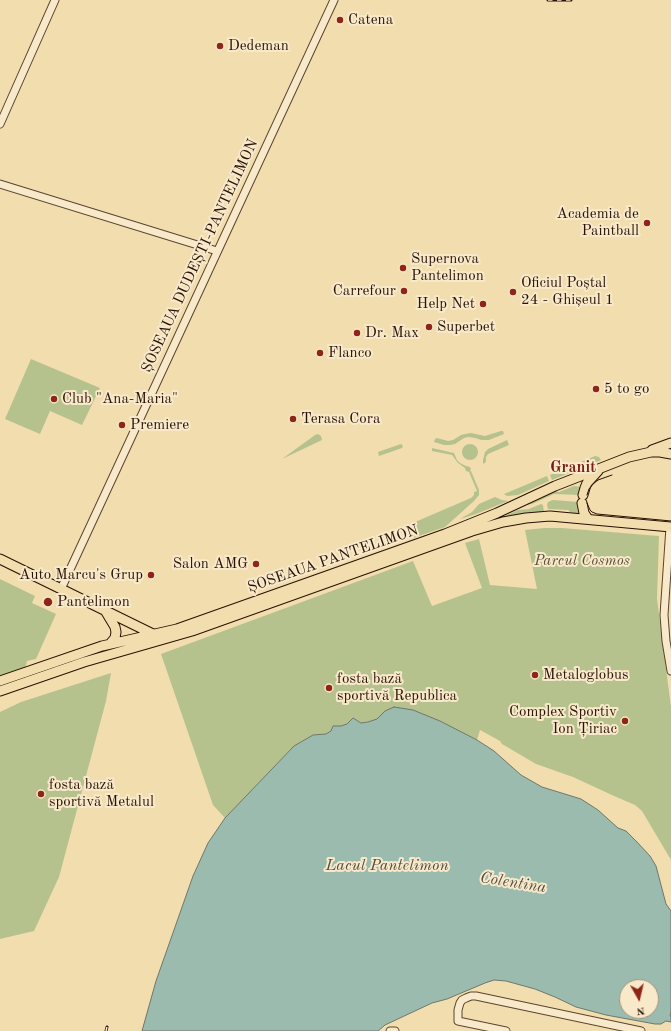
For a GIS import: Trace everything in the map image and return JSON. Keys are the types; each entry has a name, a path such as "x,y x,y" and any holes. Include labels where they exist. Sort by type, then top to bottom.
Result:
{"main road":[{"path":"637,455 671,443"},
{"name":"ȘOSEAUA PANTELIMON","path":"0,681 110,644 190,624 460,528 497,514 555,486 637,455 660,452 671,454"},
{"path":"588,519 584,512 583,499 585,488 589,480 602,468"},
{"name":"ȘOSEAUA PANTELIMON","path":"0,691 84,662 192,632 481,528 503,522 550,516 671,527"},
{"path":"0,559 153,634 168,639"},
{"path":"105,610 112,621 116,632 115,638 110,644"},
{"path":"148,644 153,634"}],"street":[{"path":"0,124 55,0"},
{"name":"ȘOSEAUA DUDEȘTI-PANTELIMON","path":"61,589 334,0"},
{"path":"0,184 217,251"},
{"path":"671,527 666,641 671,667"},
{"path":"506,1031 471,1027 458,1021 459,1006 462,1000 471,996 476,996 641,1031"}],"green space":[{"name":"Club \"Ana-Maria\"","path":"31,359 100,388 82,425 50,411 40,434 5,419"},
{"path":"503,431 504,434 489,440 469,437 450,445 434,442 437,438 448,441 465,434 471,433 485,436"},
{"path":"318,434 321,436 322,440 282,459 315,435"},
{"path":"507,440 509,445 488,454 486,457 486,462 483,464 485,452 488,449"},
{"path":"401,444 403,446 402,448 379,456 378,452"},
{"path":"470,444 476,446 478,452 476,458 470,460 464,458 462,452 464,446"},
{"path":"432,448 454,453 460,463 470,467 470,471 479,490 479,495 445,527 413,538 408,525 471,498 474,495 474,492 477,491 469,472 458,463 452,455 432,451"},
{"path":"595,456 599,457 601,460 552,480 550,475"},
{"path":"547,476 549,481 518,495 507,496 504,494"},
{"path":"574,486 581,487 580,495 554,494 532,504 526,505 554,492 559,492"},
{"path":"495,497 508,501 460,519 472,512 479,504"},
{"path":"553,500 579,502 580,514 572,514 568,510 548,509 548,502"},
{"path":"541,504 543,505 544,512 493,521 518,510 529,509"},
{"name":"Parcul Cosmos","path":"562,528 659,536 657,599 671,707 671,860 642,811 635,805 573,777 536,764 480,730 477,740 440,721 385,711 377,719 368,722 361,723 353,718 347,724 333,726 331,731 326,734 313,735 294,746 225,818 213,805 161,654 413,561 432,606 482,588 465,543 479,539 490,585 537,589 525,530"},
{"path":"0,579 35,596 32,603 56,614 36,659 27,661 25,669 0,677"},
{"name":"fosta bază sportivă Metalul","path":"111,673 106,701 59,877 34,931 0,939 0,712 21,702"}],"water":[{"name":"Lacul Pantelimon","path":"394,707 413,710 440,721 477,740 494,751 521,775 542,787 581,799 598,810 618,828 626,831 637,842 650,856 656,866 666,904 671,911 671,1022 666,1021 661,1024 655,1024 628,1019 659,1019 659,979 619,979 619,1017 576,1007 535,989 506,981 494,980 447,999 432,1003 385,1025 378,1031 142,1031 156,981 193,876 208,843 225,818 294,746 313,735 326,734 331,731 333,726 347,724 353,718 361,723 377,719 385,711"}],"tram line":[{"path":"587,495 593,484 598,480 612,475"},
{"path":"587,503 590,510 597,514 671,521"}],"railway":[{"path":"548,0 571,0"},
{"path":"106,1031 107,1027"}],"place":[{"name":"Catena","path":"340,20"},
{"name":"Dedeman","path":"220,46"},
{"name":"Academia de Paintball","path":"647,223"},
{"name":"Supernova Pantelimon","path":"403,268"},
{"name":"Carrefour","path":"404,291"},
{"name":"Oficiul Poștal 24 - Ghișeul 1","path":"513,292"},
{"name":"Help Net","path":"483,304"},
{"name":"Superbet","path":"429,327"},
{"name":"Dr. Max","path":"357,333"},
{"name":"Flanco","path":"320,353"},
{"name":"5 to go","path":"596,389"},
{"name":"Club \"Ana-Maria\"","path":"54,399"},
{"name":"Terasa Cora","path":"293,419"},
{"name":"Premiere","path":"122,425"},
{"name":"Salon AMG","path":"256,564"},
{"name":"Auto Marcu's Grup","path":"151,575"},
{"name":"Pantelimon","path":"48,602"},
{"name":"Metaloglobus","path":"535,675"},
{"name":"fosta bază sportivă Republica","path":"329,688"},
{"name":"Complex Sportiv Ion Țiriac","path":"625,721"},
{"name":"fosta bază sportivă Metalul","path":"41,794"}],"district":[{"name":"Granit","path":"573,468"}],"water label":[{"name":"Colentina","path":"513,883"}]}
